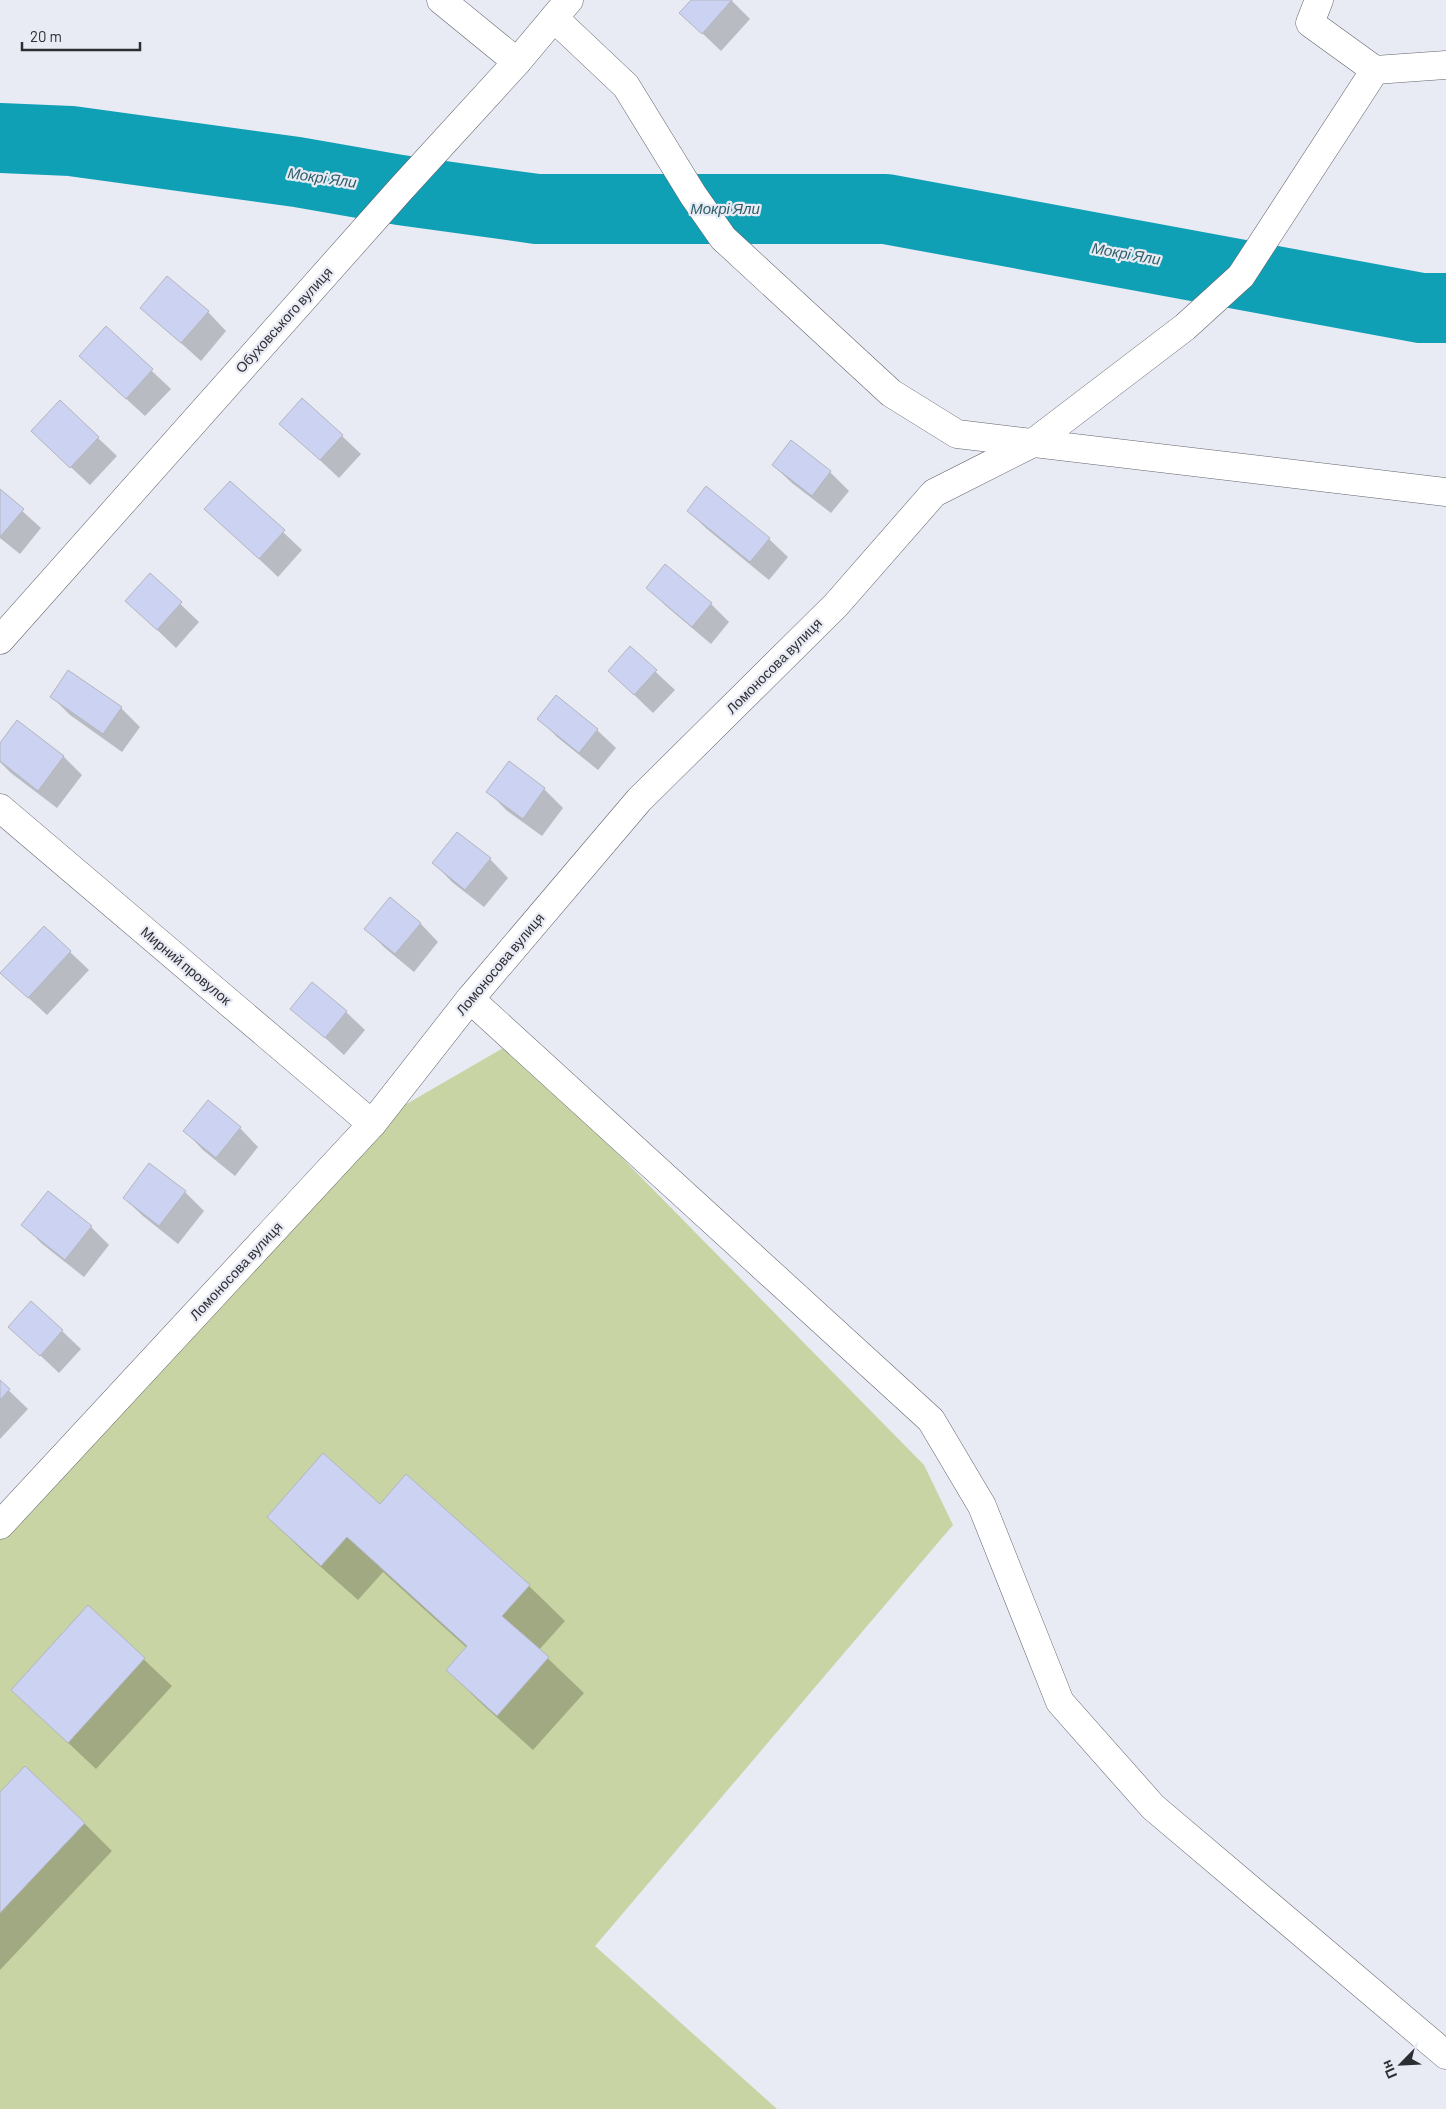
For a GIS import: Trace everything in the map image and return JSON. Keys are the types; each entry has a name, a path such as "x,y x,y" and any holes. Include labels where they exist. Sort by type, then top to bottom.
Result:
{"street":[{"path":"441,0 517,62"},
{"path":"1319,0 1310,23 1375,70 1446,65"},
{"path":"562,9 626,86 693,195 723,238 891,393 957,434 1446,492"},
{"name":"Обуховського вулиця","path":"0,640 394,197 517,62 562,9"},
{"name":"Ломоносова вулиця","path":"0,1525 372,1124 470,999 640,800 836,605 934,493 1033,443 1185,327 1241,276 1375,70"},
{"name":"Мирний провулок","path":"0,808 372,1124"},
{"path":"470,999 932,1420 982,1506 1060,1702 1153,1807 1446,2055"}],"green space":[{"path":"510,1044 924,1465 953,1525 595,1946 777,2109 0,2109 0,1525 372,1124"}],"building":[{"path":"691,0 732,0 702,34 679,13"},
{"path":"167,276 209,311 181,343 140,308"},
{"path":"106,326 153,369 126,399 79,356"},
{"path":"302,398 343,435 320,460 279,424"},
{"path":"60,400 99,437 70,468 31,431"},
{"path":"791,440 831,471 812,496 772,465"},
{"path":"230,481 285,530 259,559 204,509"},
{"path":"706,486 770,538 750,562 687,511"},
{"path":"0,489 24,509 0,537"},
{"path":"665,564 712,603 692,627 646,588"},
{"path":"150,573 182,602 157,630 125,601"},
{"path":"630,646 657,670 634,695 608,671"},
{"path":"68,670 122,707 103,734 50,697"},
{"path":"556,695 598,729 579,753 537,719"},
{"path":"17,720 64,756 38,791 0,761 0,743"},
{"path":"509,761 545,788 523,819 486,792"},
{"path":"457,832 491,858 465,890 432,863"},
{"path":"390,897 421,923 395,954 364,929"},
{"path":"44,926 71,951 28,998 0,973"},
{"path":"312,982 347,1011 325,1038 290,1009"},
{"path":"208,1100 241,1127 216,1158 183,1131"},
{"path":"149,1163 186,1191 159,1226 123,1198"},
{"path":"48,1191 92,1226 65,1260 21,1225"},
{"path":"31,1301 63,1330 40,1356 8,1327"},
{"path":"0,1380 10,1389 0,1400"},
{"path":"323,1453 380,1504 406,1474 530,1585 502,1616 549,1657 497,1716 446,1670 467,1646 347,1537 321,1566 267,1517"},
{"path":"88,1605 145,1658 68,1743 11,1690"},
{"path":"25,1766 85,1823 0,1913 0,1792"}],"waterway":[{"name":"Мокрі Яли","path":"0,138 71,141 297,172 400,190 537,209 886,209 1421,308 1446,308"}]}
